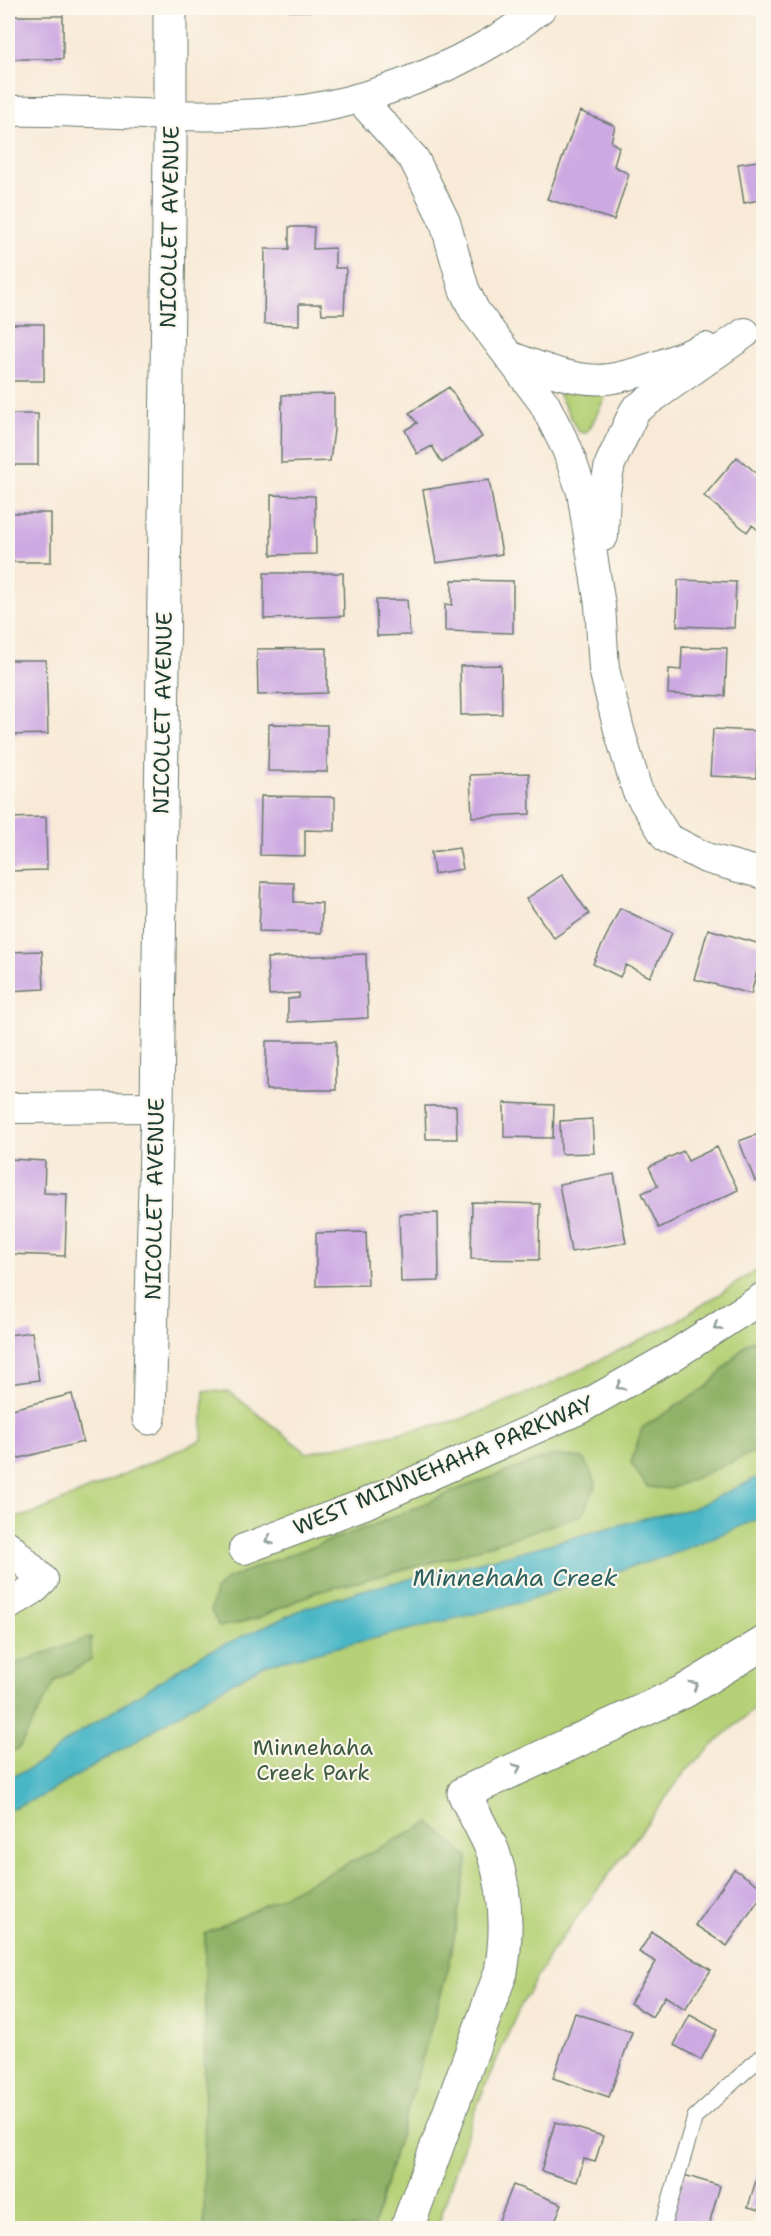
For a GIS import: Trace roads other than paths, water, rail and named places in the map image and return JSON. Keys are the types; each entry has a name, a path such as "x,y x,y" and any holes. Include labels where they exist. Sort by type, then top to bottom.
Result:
{"main road":[{"name":"NICOLLET AVENUE","path":"148,1418 157,1107 170,8"},
{"path":"407,2229 501,1972 506,1941 506,1912 502,1882 492,1851 464,1793 685,1690 764,1643"}],"street":[{"path":"8,111 170,115 229,115 297,111 358,98 421,78 501,37 541,8"},
{"path":"358,98 414,159 445,222 464,289 474,310 544,403 567,449 582,492 600,605 604,669 637,790 667,838 706,858 764,874"},
{"path":"509,356 539,368 570,375 607,379 670,362 754,330"},
{"path":"600,605 605,491 610,464 635,410 754,330"},
{"path":"8,1108 157,1107"},
{"name":"WEST MINNEHAHA PARKWAY","path":"244,1549 362,1505 579,1409 671,1357 764,1297"},
{"path":"8,1546 43,1580"},
{"path":"8,1580 43,1580"},
{"path":"8,1605 35,1588 43,1580"}],"lane":[{"path":"662,2229 695,2117 764,2054"}],"water":[{"name":"Minnehaha Creek","path":"763,1475 763,1517 668,1556 582,1581 519,1603 264,1665 42,1796 8,1810 8,1777 25,1771 44,1760 69,1739 201,1655 305,1608 363,1590 508,1555 645,1518 691,1509"}],"park label":[{"name":"Minnehaha Creek Park","path":"313,1760"}]}
